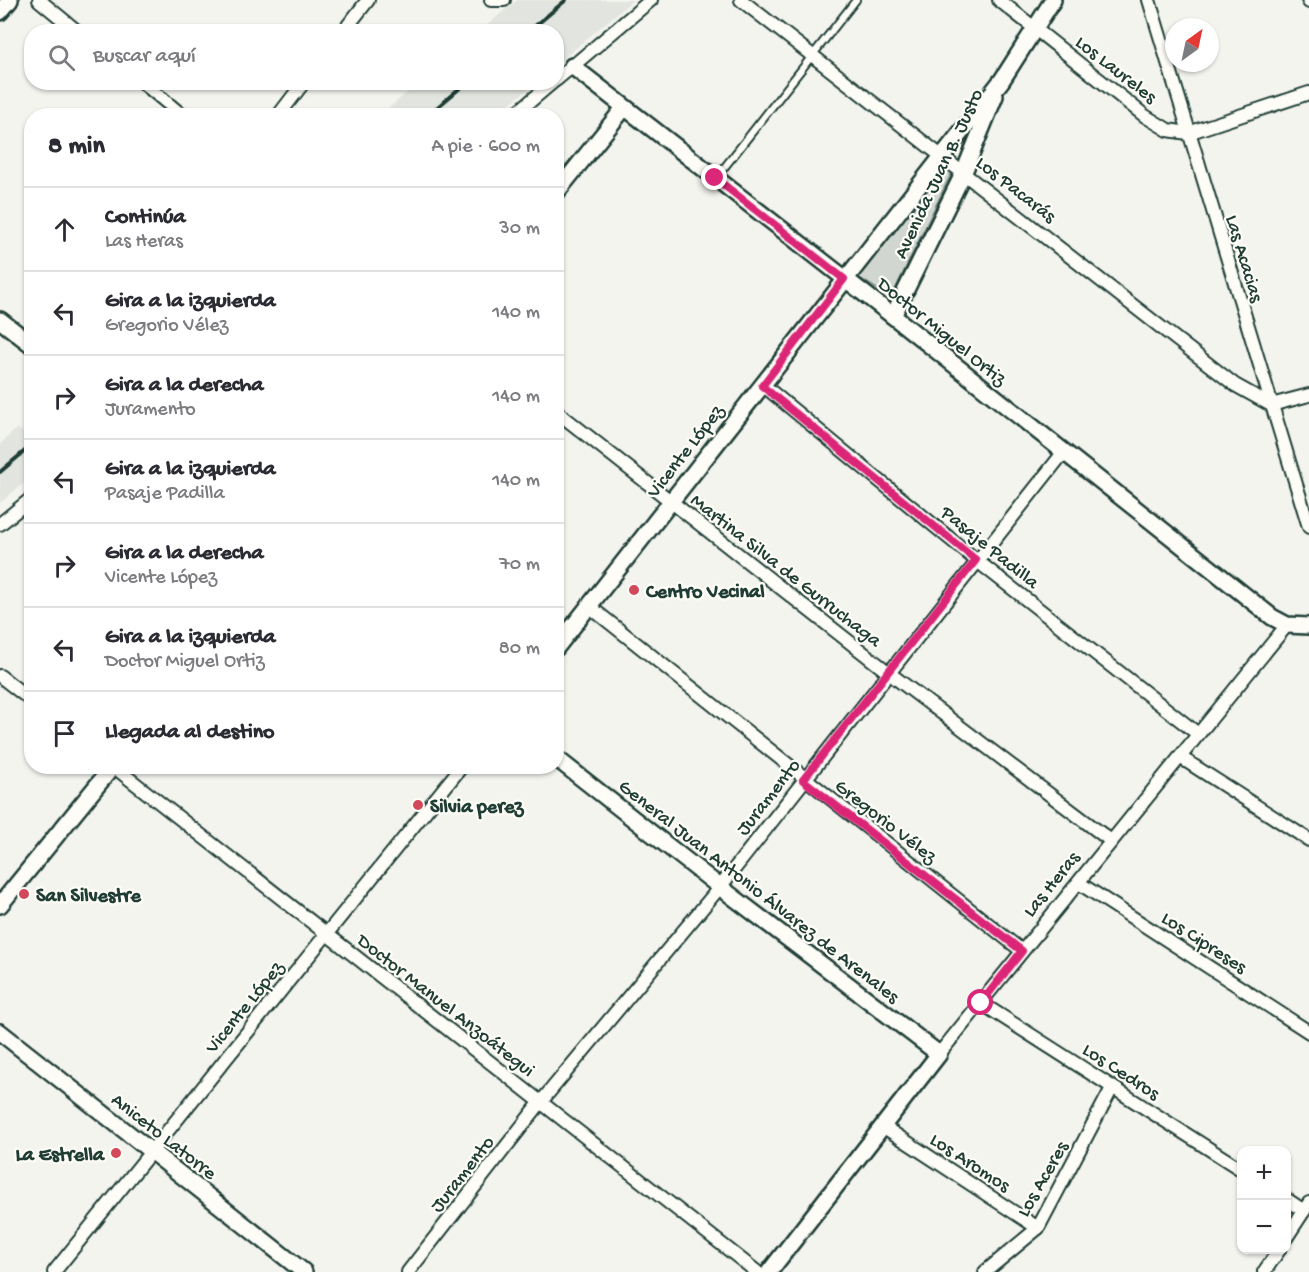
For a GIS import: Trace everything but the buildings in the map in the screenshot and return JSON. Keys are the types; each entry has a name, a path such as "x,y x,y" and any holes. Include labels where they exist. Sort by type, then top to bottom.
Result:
{"street":[{"path":"0,12 10,0"},
{"path":"39,0 68,24"},
{"path":"350,24 368,0"},
{"path":"564,73 651,0"},
{"name":"Los Pacarás","path":"741,0 1235,385 1271,405"},
{"name":"Los Laureles","path":"999,0 1145,116 1168,130 1188,133"},
{"name":"Avenida Juan B. Justo","path":"844,279 1002,80 1037,29 1053,0"},
{"name":"Las Acacias","path":"1149,0 1309,527"},
{"name":"Doctor Miguel Ortiz","path":"572,66 893,316 1272,617 1287,625"},
{"name":"Avenida Juan B. Justo","path":"893,316 964,172 1002,80"},
{"path":"152,90 173,108"},
{"path":"284,108 298,90"},
{"path":"522,108 544,90"},
{"path":"1188,133 1309,93"},
{"path":"564,183 624,108"},
{"name":"Vicente López","path":"564,638 844,279"},
{"path":"0,320 24,339"},
{"name":"Pasaje Padilla","path":"762,386 976,560 1198,734"},
{"path":"1271,405 1309,394"},
{"name":"Martina Silva de Gurruchaga","path":"564,417 889,673 1111,841"},
{"name":"Juramento","path":"408,1272 540,1103 720,887 976,560 1063,453"},
{"path":"0,524 24,504"},
{"name":"Gregorio Vélez","path":"589,606 803,780 1022,951"},
{"path":"1287,625 1309,626"},
{"name":"Las Heras","path":"769,1272 939,1054 1287,625"},
{"path":"0,676 24,696"},
{"path":"1180,757 1309,840"},
{"name":"General Juan Antonio Álvarez de Arenales","path":"564,764 939,1054"},
{"path":"0,905 106,774"},
{"name":"Doctor Manuel Anzoátegui","path":"123,774 757,1272"},
{"name":"Vicente López","path":"54,1272 329,935 456,774"},
{"name":"Los Cipreses","path":"1079,883 1309,1032"},
{"name":"Los Cedros","path":"981,1003 1237,1167"},
{"name":"Aniceto Latorre","path":"0,1032 304,1272"},
{"name":"Los Aceres","path":"985,1272 1038,1228 1112,1088"},
{"name":"Los Aromos","path":"884,1127 1038,1228"},
{"path":"1290,1200 1307,1207 1291,1232"},
{"path":"1264,1272 1276,1254"}],"lane":[{"path":"715,178 856,0"}],"shaded area":[{"path":"517,0 633,0 564,58 564,24 488,24"},
{"path":"410,90 526,90 505,108 388,108"},
{"path":"942,164 952,172 891,298 856,276"},
{"path":"17,428 24,434 24,483 0,503 0,444"}],"railway":[{"path":"538,24 566,0"},
{"path":"436,108 458,90"},
{"path":"0,472 24,452"}],"place":[{"name":"Centro Vecinal","path":"634,590"},
{"name":"Silvia perez","path":"418,805"},
{"name":"San Silvestre","path":"24,894"},
{"name":"La Estrella","path":"116,1153"}],"route":[{"path":"715,178 844,279 762,386 976,560 803,780 1022,951 981,1003"}]}
